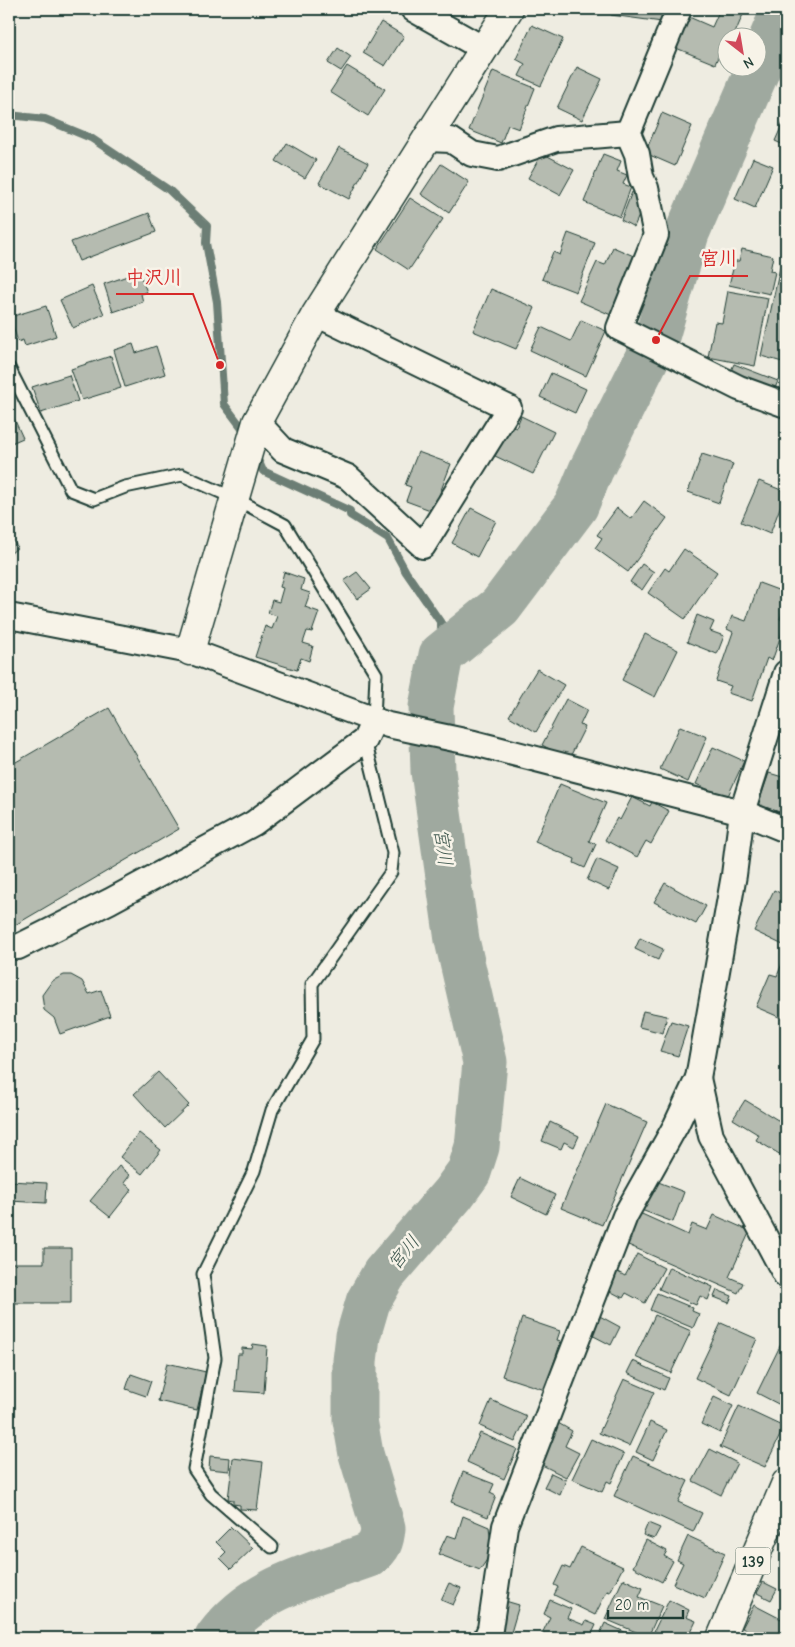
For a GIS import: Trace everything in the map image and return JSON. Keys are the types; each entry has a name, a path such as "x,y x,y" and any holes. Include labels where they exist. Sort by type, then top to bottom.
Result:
{"main road":[{"path":"190,651 256,430 316,314 509,9"},
{"name":"139","path":"721,1638 786,1483"}],"street":[{"path":"413,9 484,49"},
{"path":"679,9 628,133 638,154 641,177 646,188 656,235 619,328 739,388 786,405"},
{"path":"427,139 451,140 472,154 498,159 556,139 628,133"},
{"path":"256,430 283,450 348,477 423,546 509,408 316,314"},
{"path":"9,616 190,651 376,728 474,743 742,812 786,830"},
{"path":"486,1638 490,1629 505,1526 508,1517 625,1216 676,1125 698,1078 734,875 742,812 786,673"},
{"path":"14,948 110,901 254,823 376,728"},
{"path":"698,1078 711,1136 786,1276"}],"lane":[{"path":"9,368 71,490 94,499 125,487 182,475 238,491 285,525 376,674 376,728 393,853 391,872 312,984 313,1039 272,1110 254,1171 203,1274 215,1358 194,1469 211,1494 272,1547"}],"building":[{"path":"612,9 664,9 662,22 611,15"},
{"path":"720,9 737,9 744,12 737,28 718,28 718,57 715,64 676,48 689,17 712,27"},
{"path":"381,22 404,36 385,66 363,53"},
{"path":"532,25 563,39 541,86 519,76 525,64 516,59"},
{"path":"338,48 351,57 341,71 328,63"},
{"path":"347,66 385,89 368,116 330,92"},
{"path":"577,67 602,79 582,120 557,108"},
{"path":"493,71 535,88 519,129 508,125 501,143 469,130"},
{"path":"662,113 692,126 675,166 645,153"},
{"path":"786,116 786,146 775,141"},
{"path":"287,143 316,160 305,178 276,161"},
{"path":"339,148 368,163 349,199 319,183"},
{"path":"542,153 574,170 560,195 528,178"},
{"path":"603,154 621,161 617,171 627,175 623,184 631,187 620,217 584,202"},
{"path":"753,158 773,166 755,208 735,199"},
{"path":"441,164 469,182 449,213 421,194"},
{"path":"632,192 637,194 641,211 634,227 621,220"},
{"path":"410,198 443,219 409,270 377,249"},
{"path":"149,213 156,232 79,261 71,242"},
{"path":"568,233 595,243 576,292 542,279 553,252 560,255"},
{"path":"613,247 636,257 611,315 579,301 597,262 605,265"},
{"path":"742,249 773,256 770,271 775,272 770,294 729,285 735,261 739,261"},
{"path":"782,258 786,259 786,363 761,356"},
{"path":"139,272 147,292 141,294 143,302 113,312 104,284"},
{"path":"92,286 104,314 73,328 60,300"},
{"path":"491,289 535,308 516,349 473,331"},
{"path":"728,291 768,298 755,366 708,357 715,322 722,323"},
{"path":"46,306 56,336 25,346 23,340 18,342 10,317"},
{"path":"581,320 606,331 586,376 530,350 541,327 571,341"},
{"path":"133,344 136,353 156,346 165,374 125,387 114,350"},
{"path":"111,356 121,388 82,400 71,369"},
{"path":"734,364 778,381 773,393 729,375"},
{"path":"551,373 586,389 575,413 540,397"},
{"path":"69,375 78,401 41,413 32,387"},
{"path":"11,412 23,438 9,444 9,413"},
{"path":"521,416 554,432 533,474 495,456 511,425 516,428"},
{"path":"418,452 451,464 433,511 406,501 411,487 405,485"},
{"path":"702,454 733,464 719,503 688,492"},
{"path":"759,481 786,492 770,534 741,522"},
{"path":"644,501 667,518 628,572 595,548 602,538 597,535 617,508 631,519"},
{"path":"471,508 496,521 477,557 452,543"},
{"path":"9,537 18,547 9,555"},
{"path":"684,549 717,572 685,619 648,593 665,568 669,571"},
{"path":"642,564 654,572 642,590 630,582"},
{"path":"284,572 304,579 301,590 310,593 305,607 319,612 312,632 307,631 303,643 313,646 309,661 301,658 297,670 255,657 265,626 272,629 277,616 268,613 272,600 279,602 283,588 280,587"},
{"path":"357,572 371,589 357,599 344,581"},
{"path":"759,583 786,593 786,608 784,607 780,619 786,621 772,661 767,658 752,701 728,693 731,686 716,681 733,632 727,629 732,616 746,621"},
{"path":"697,615 714,622 710,631 724,636 717,654 687,642"},
{"path":"645,634 678,650 655,697 622,680"},
{"path":"537,669 564,685 536,732 509,716"},
{"path":"566,699 587,710 580,725 585,727 569,759 542,745"},
{"path":"109,708 179,829 10,928 9,766"},
{"path":"680,726 707,737 688,782 660,769"},
{"path":"713,747 744,761 727,798 696,784"},
{"path":"769,773 786,778 786,814 758,805"},
{"path":"560,784 606,803 589,841 596,844 585,868 574,863 575,859 535,842"},
{"path":"632,797 650,806 652,802 669,811 651,844 646,841 637,857 605,840 617,818 620,820"},
{"path":"597,859 619,869 609,890 587,880"},
{"path":"665,883 706,906 696,924 654,902"},
{"path":"774,890 786,896 786,939 783,945 754,931"},
{"path":"640,938 663,949 658,960 635,949"},
{"path":"784,959 786,959 786,1020 756,1007 770,974 777,976"},
{"path":"64,975 71,975 82,981 89,994 101,990 110,1016 60,1034 54,1018 44,1010 42,995 52,981"},
{"path":"643,1011 667,1016 663,1033 639,1027"},
{"path":"671,1021 688,1026 678,1056 660,1051"},
{"path":"158,1072 189,1105 165,1128 134,1094"},
{"path":"745,1100 786,1125 786,1147 781,1155 756,1140 759,1135 733,1119"},
{"path":"606,1104 647,1122 602,1225 561,1208"},
{"path":"550,1122 579,1136 574,1147 564,1142 561,1149 542,1141"},
{"path":"139,1133 161,1150 142,1174 120,1157"},
{"path":"119,1166 130,1175 124,1183 132,1189 110,1217 90,1201"},
{"path":"520,1178 555,1195 546,1214 511,1197"},
{"path":"648,1178 684,1192 673,1222 636,1208"},
{"path":"9,1181 47,1183 46,1203 9,1201"},
{"path":"633,1210 688,1235 692,1224 707,1230 714,1215 750,1231 729,1277 743,1283 738,1293 619,1241"},
{"path":"44,1248 71,1248 71,1303 9,1303 9,1263 44,1263"},
{"path":"637,1254 664,1268 645,1303 626,1293 623,1298 604,1288 614,1270 625,1276"},
{"path":"669,1267 713,1287 708,1300 700,1296 696,1305 659,1289"},
{"path":"717,1290 732,1296 729,1303 714,1297"},
{"path":"657,1293 693,1308 692,1311 699,1314 693,1328 650,1310"},
{"path":"596,1314 620,1327 611,1345 586,1332"},
{"path":"655,1315 691,1331 671,1373 635,1357"},
{"path":"522,1318 560,1331 557,1340 561,1341 545,1390 502,1376"},
{"path":"721,1323 757,1339 731,1395 695,1378"},
{"path":"782,1342 786,1344 786,1408 757,1393"},
{"path":"253,1344 267,1346 264,1393 235,1391 238,1354 242,1354 242,1348 252,1349"},
{"path":"633,1361 669,1378 664,1390 627,1373"},
{"path":"167,1363 206,1372 197,1410 158,1401"},
{"path":"131,1374 151,1381 146,1396 126,1389"},
{"path":"624,1379 654,1392 629,1446 599,1433"},
{"path":"714,1397 733,1406 720,1433 701,1424"},
{"path":"491,1400 527,1416 515,1442 480,1426"},
{"path":"739,1406 784,1427 765,1467 720,1447"},
{"path":"650,1422 667,1430 653,1460 636,1452"},
{"path":"558,1423 572,1431 565,1446 579,1453 566,1477 534,1461"},
{"path":"480,1433 517,1449 504,1479 467,1462"},
{"path":"591,1439 624,1454 611,1483 607,1481 602,1492 572,1479"},
{"path":"710,1449 737,1463 721,1495 693,1481"},
{"path":"210,1456 230,1458 229,1471 209,1469"},
{"path":"633,1456 688,1481 678,1502 702,1513 693,1532 614,1496"},
{"path":"233,1458 263,1462 257,1510 240,1509 240,1505 233,1504 233,1500 228,1499"},
{"path":"463,1472 494,1484 490,1493 496,1496 488,1517 451,1502"},
{"path":"551,1473 566,1480 560,1495 544,1487"},
{"path":"463,1516 489,1527 492,1552 480,1570 438,1554 447,1535 456,1538"},
{"path":"648,1523 660,1528 654,1539 643,1535"},
{"path":"231,1527 253,1548 231,1569 220,1558 226,1552 216,1542"},
{"path":"688,1536 725,1553 705,1598 673,1584 683,1563 677,1560"},
{"path":"646,1540 667,1551 664,1556 673,1561 662,1582 633,1567"},
{"path":"581,1547 623,1567 610,1592 607,1591 595,1615 554,1595 558,1587 554,1585 563,1566 570,1569"},
{"path":"623,1579 643,1588 639,1597 662,1606 648,1637 605,1619"},
{"path":"763,1582 777,1589 771,1600 757,1593"},
{"path":"449,1583 461,1588 453,1605 441,1600"},
{"path":"502,1600 519,1605 510,1636 494,1632"},
{"path":"550,1600 571,1609 567,1618 584,1625 586,1621 596,1625 590,1638 540,1638 550,1617 544,1614"},
{"path":"669,1600 689,1610 686,1617 696,1621 688,1638 661,1638 662,1635 654,1631"},
{"path":"754,1605 781,1619 786,1608 786,1638 763,1638 742,1628"},
{"path":"605,1623 638,1638 598,1638"},
{"path":"439,1632 456,1638 437,1638"}],"waterway":[{"name":"宮川","path":"217,1638 232,1620 267,1594 306,1577 369,1555 376,1549 381,1540 383,1528 361,1454 355,1420 355,1361 358,1336 368,1302 384,1274 453,1194 469,1172 477,1147 485,1062 457,940 433,771 431,707 441,655 500,607 576,506 591,470 656,340 687,233 784,9"},
{"path":"9,115 45,119 91,138 169,190 207,226 206,243 217,302 224,404 246,433"},
{"path":"256,455 263,471 350,511 350,515 388,539 406,572 441,623 441,655"}],"place":[{"name":"宮川","path":"656,340"},
{"name":"中沢川","path":"220,365"}]}
